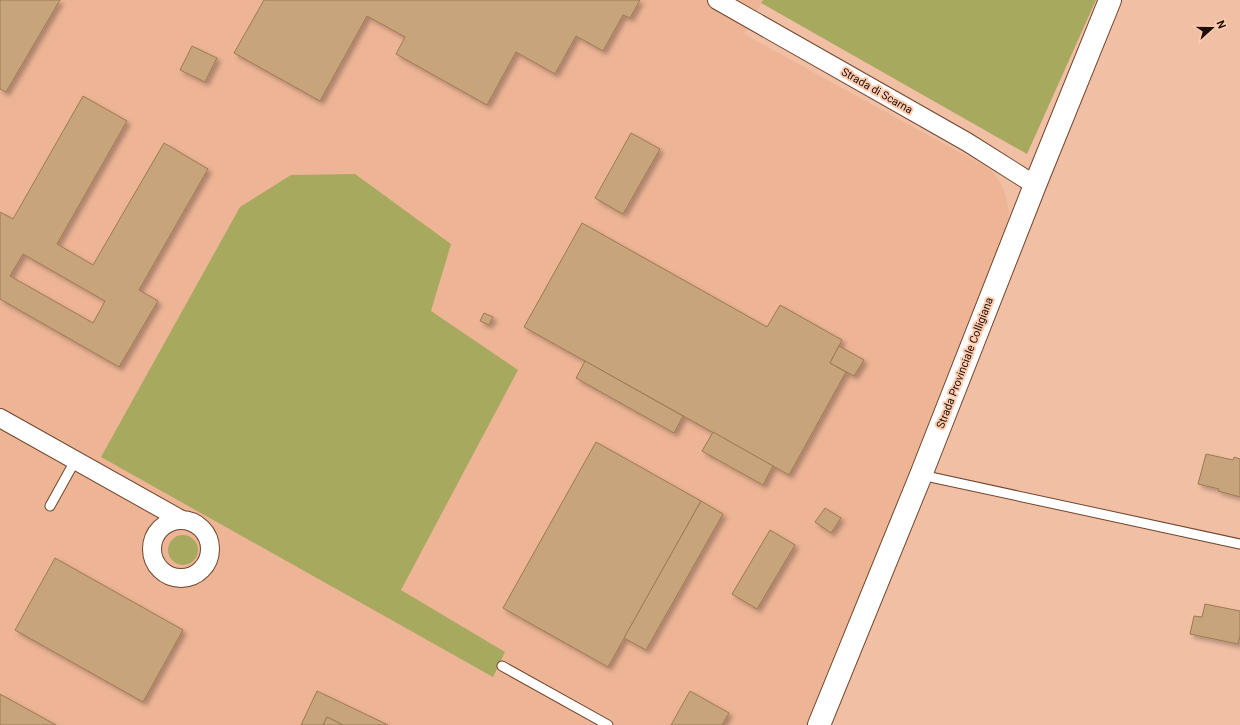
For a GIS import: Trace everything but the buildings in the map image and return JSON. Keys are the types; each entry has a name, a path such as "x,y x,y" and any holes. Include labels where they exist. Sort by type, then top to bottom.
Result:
{"main road":[{"name":"Strada Provinciale Colligiana","path":"819,725 921,475 1035,185 1110,0"}],"street":[{"name":"Strada di Scarna","path":"717,0 968,142 1035,185"},
{"path":"0,418 180,519"}],"lane":[{"path":"50,506 75,461"},
{"path":"921,475 1240,544"},
{"path":"502,666 608,725"}],"shaded area":[{"path":"0,0 763,0 744,34 993,172 1004,191 1009,211 1004,237 810,725 0,725"}],"green space":[{"path":"763,0 1096,0 1027,154 761,3"},
{"path":"355,174 451,244 431,311 518,370 401,590 505,652 493,677 101,457 240,207 291,175"},
{"path":"183,535 194,539 198,550 194,561 183,565 172,561 168,550 172,539"}]}
